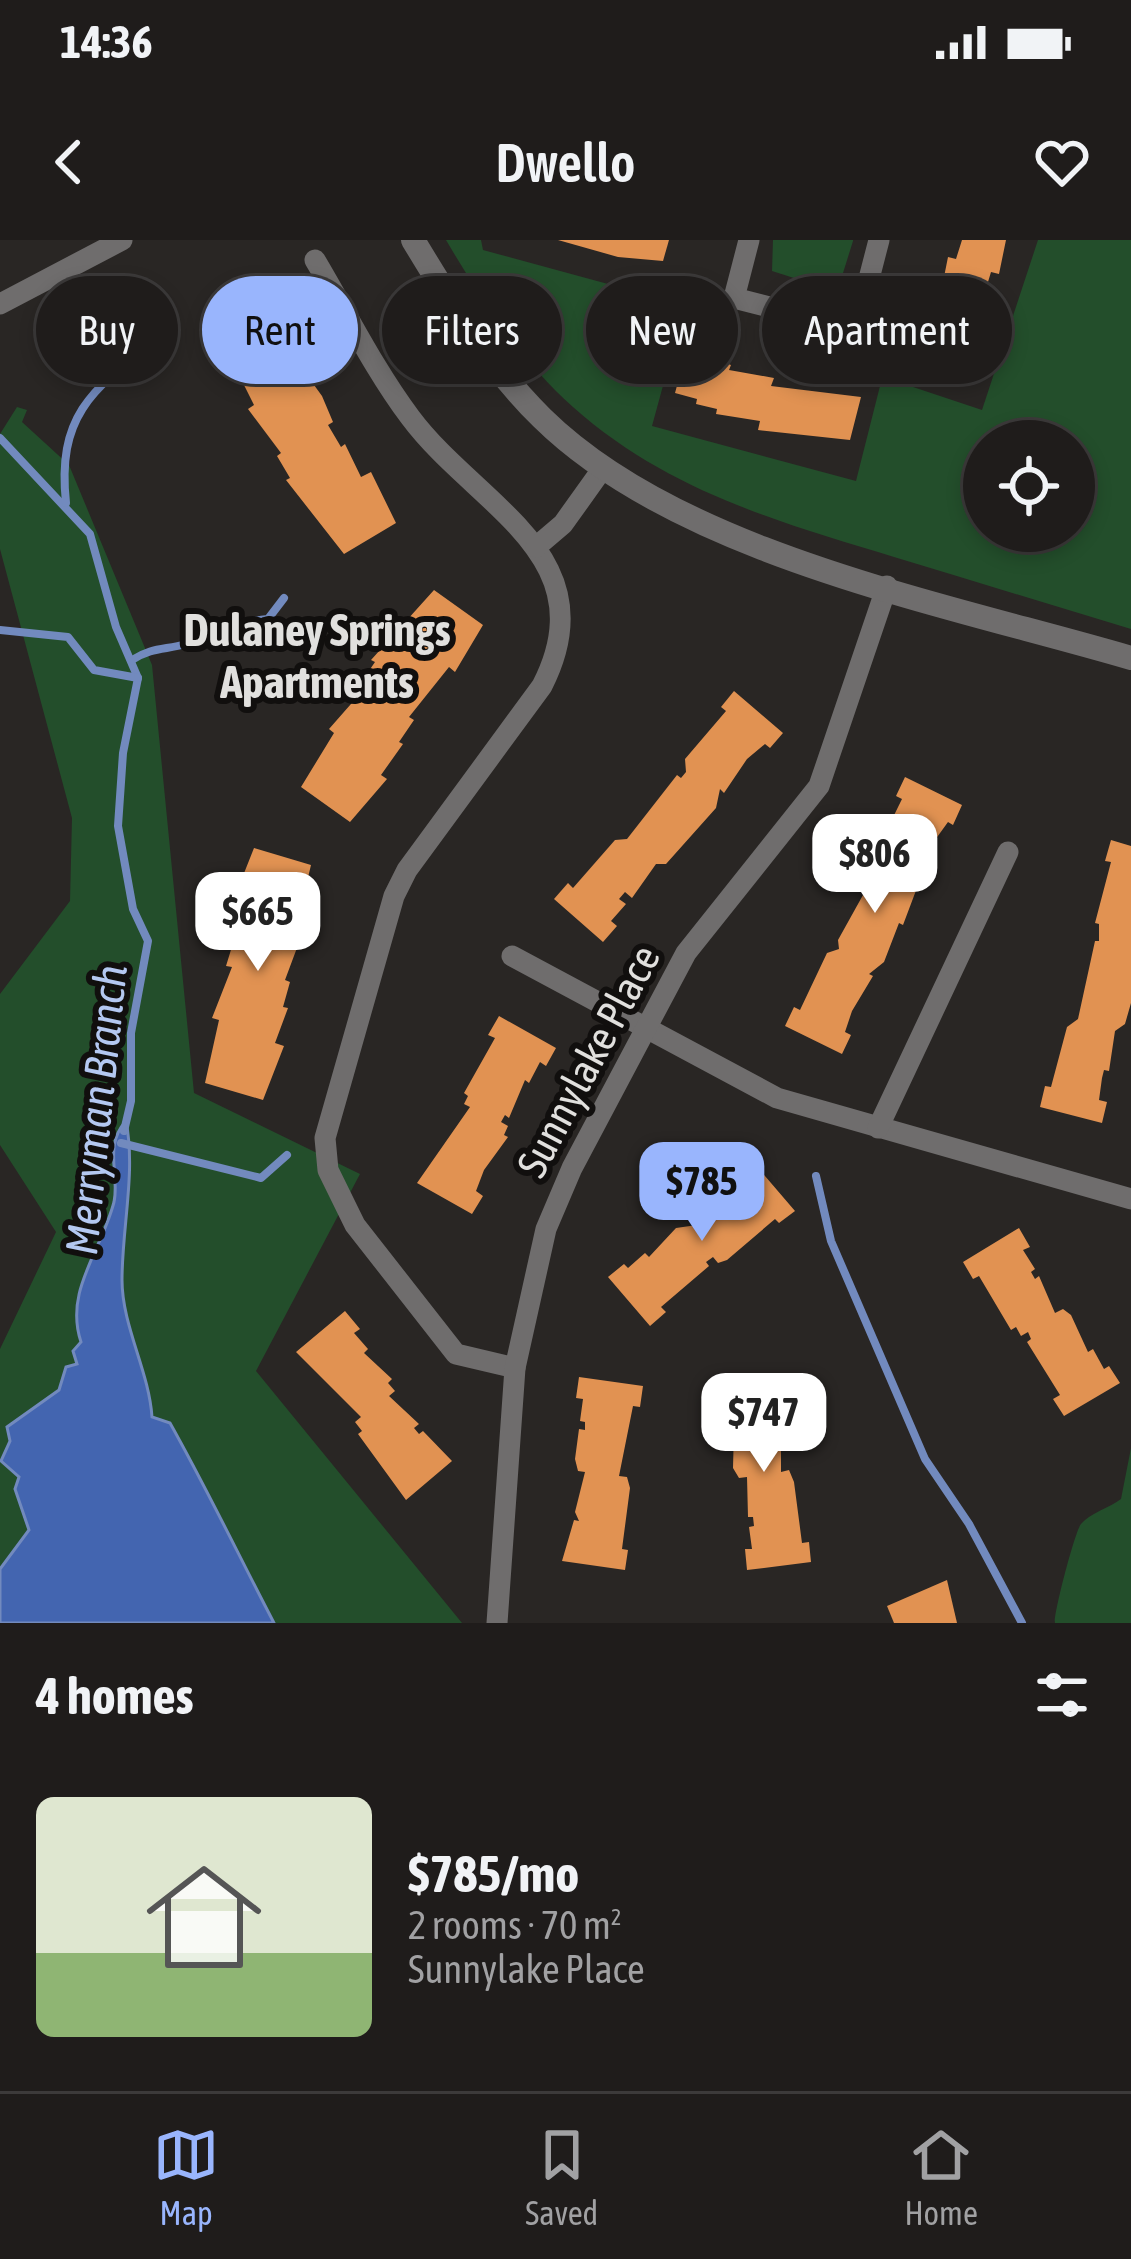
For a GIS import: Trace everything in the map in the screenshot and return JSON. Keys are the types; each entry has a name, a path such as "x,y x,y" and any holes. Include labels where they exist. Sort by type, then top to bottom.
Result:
{"street":[{"path":"0,304 122,240"},
{"path":"413,240 494,365 544,419 603,468 729,536 1131,658"},
{"path":"748,240 734,298 856,329 880,240"},
{"path":"315,260 407,414 434,449 536,547 559,593 559,652 542,686 400,883 325,1138 338,1199 456,1354 515,1368"},
{"path":"536,547 563,524 603,468"},
{"name":"Sunnylake Place","path":"497,1623 515,1368 546,1229 572,1168 686,953 819,786 886,586"},
{"path":"878,1128 1008,852"},
{"path":"512,956 777,1098 1131,1199"}],"green space":[{"path":"446,240 481,240 483,250 586,278 586,384 663,384 652,426 856,481 879,384 904,384 982,410 991,384 1012,384 1012,319 1038,240 1131,240 1131,629 808,530 685,482 609,436 549,384 562,384 562,276 469,276"},
{"path":"773,240 853,240 843,273 837,276 788,276 772,271"},
{"path":"17,407 27,410 22,422 69,465 152,665 194,1093 360,1174 256,1371 462,1623 0,1623 0,1349 56,1232 0,1145 0,994 70,901 72,818 0,549 0,434"},
{"path":"1131,1448 1131,1623 1055,1623 1078,1530 1089,1517 1121,1499"}],"water":[{"path":"126,1121 130,1160 123,1297 152,1417 170,1423 274,1623 0,1623 0,1569 29,1530 15,1489 19,1477 1,1461 10,1441 7,1427 59,1390 66,1367 77,1364 73,1351 81,1342 77,1306 114,1202 115,1140"}],"building":[{"path":"558,240 669,240 663,261 618,257"},
{"path":"962,240 1006,240 999,274 944,276 948,257 956,259"},
{"path":"738,372 762,376 762,384 771,386 861,397 850,440 758,430 760,421 716,414 717,409 675,393 677,384 738,384"},
{"path":"244,384 313,384 341,447 345,444 361,477 371,472 396,523 344,554 286,480 290,478 277,456 281,453 248,409 254,405"},
{"path":"434,590 483,625 455,672 449,667 409,717 414,720 399,742 403,744 381,775 387,779 350,822 301,787 334,733 329,729 365,688 360,684 375,662 371,660"},
{"path":"734,691 783,733 770,748 765,744 747,759 724,793 720,789 716,808 666,864 656,864 632,898 625,892 619,899 626,904 611,921 617,926 603,942 554,899 568,883 573,888 615,840 627,839 677,775 681,778 686,772 685,759 726,711 721,707"},
{"path":"905,777 962,805 953,825 948,822 935,840 884,962 869,974 873,976 852,1011 845,1032 851,1035 842,1054 785,1026 794,1007 800,1010 827,953 839,949 838,940 878,868 874,856 902,799 896,796"},
{"path":"1111,840 1131,846 1131,1003 1125,1024 1115,1031 1109,1071 1104,1070 1102,1078 1099,1100 1107,1102 1102,1123 1040,1107 1045,1086 1051,1087 1067,1027 1078,1019 1095,941 1099,941 1099,924 1095,923 1111,862 1105,861"},
{"path":"254,848 311,865 296,927 304,929 285,980 290,982 283,1007 288,1008 275,1043 284,1046 263,1100 205,1083 219,1020 212,1018 232,967 226,966 234,940 229,938 239,902 233,901"},
{"path":"499,1016 556,1048 546,1066 540,1062 529,1083 525,1080 509,1118 505,1115 501,1122 508,1126 504,1135 508,1137 484,1170 476,1191 483,1196 472,1214 417,1183 470,1107 464,1104 468,1096 464,1093 495,1038 488,1035"},
{"path":"753,1162 795,1211 779,1223 775,1219 727,1260 718,1263 713,1257 706,1262 709,1266 661,1307 666,1312 650,1326 608,1277 645,1253 649,1257 676,1228 697,1225 693,1221 728,1198 725,1195 742,1180 738,1176"},
{"path":"1019,1228 1030,1247 1023,1250 1035,1269 1031,1272 1035,1279 1039,1276 1055,1313 1063,1309 1071,1315 1088,1352 1093,1349 1104,1369 1109,1366 1120,1383 1064,1416 1053,1399 1060,1395 1027,1342 1031,1339 1028,1332 1021,1336 1016,1327 1011,1330 979,1276 973,1279 963,1262"},
{"path":"345,1311 360,1329 354,1333 368,1349 364,1353 392,1379 388,1383 395,1391 389,1396 419,1424 414,1428 419,1434 423,1431 452,1461 406,1500 358,1434 362,1431 355,1422 361,1417 296,1352"},
{"path":"579,1377 643,1386 640,1407 633,1406 619,1476 627,1477 630,1488 622,1549 628,1550 625,1570 562,1561 574,1520 579,1521 575,1512 585,1472 578,1471 575,1459 579,1429 585,1430 585,1422 580,1421 583,1399 576,1398"},
{"path":"781,1380 781,1472 789,1470 794,1482 802,1543 809,1542 811,1562 747,1570 745,1549 752,1549 749,1527 754,1526 753,1517 748,1517 747,1477 739,1478 733,1468 734,1428 728,1429 717,1388"},
{"path":"947,1580 957,1623 894,1623 887,1606"}],"waterway":[{"path":"66,503 67,449 73,427 104,384"},
{"name":"Merryman Branch","path":"0,438 90,534 116,627 138,678 123,753 118,826 133,909 148,941 131,1033 131,1101 124,1131"},
{"path":"132,660 268,619 284,598"},
{"path":"0,630 68,637 94,670 138,678"},
{"path":"121,1143 261,1178 287,1155"},
{"path":"816,1176 831,1241 925,1459 969,1524 1022,1623"}],"district":[{"name":"Dulaney Springs Apartments","path":"317,656"}]}
